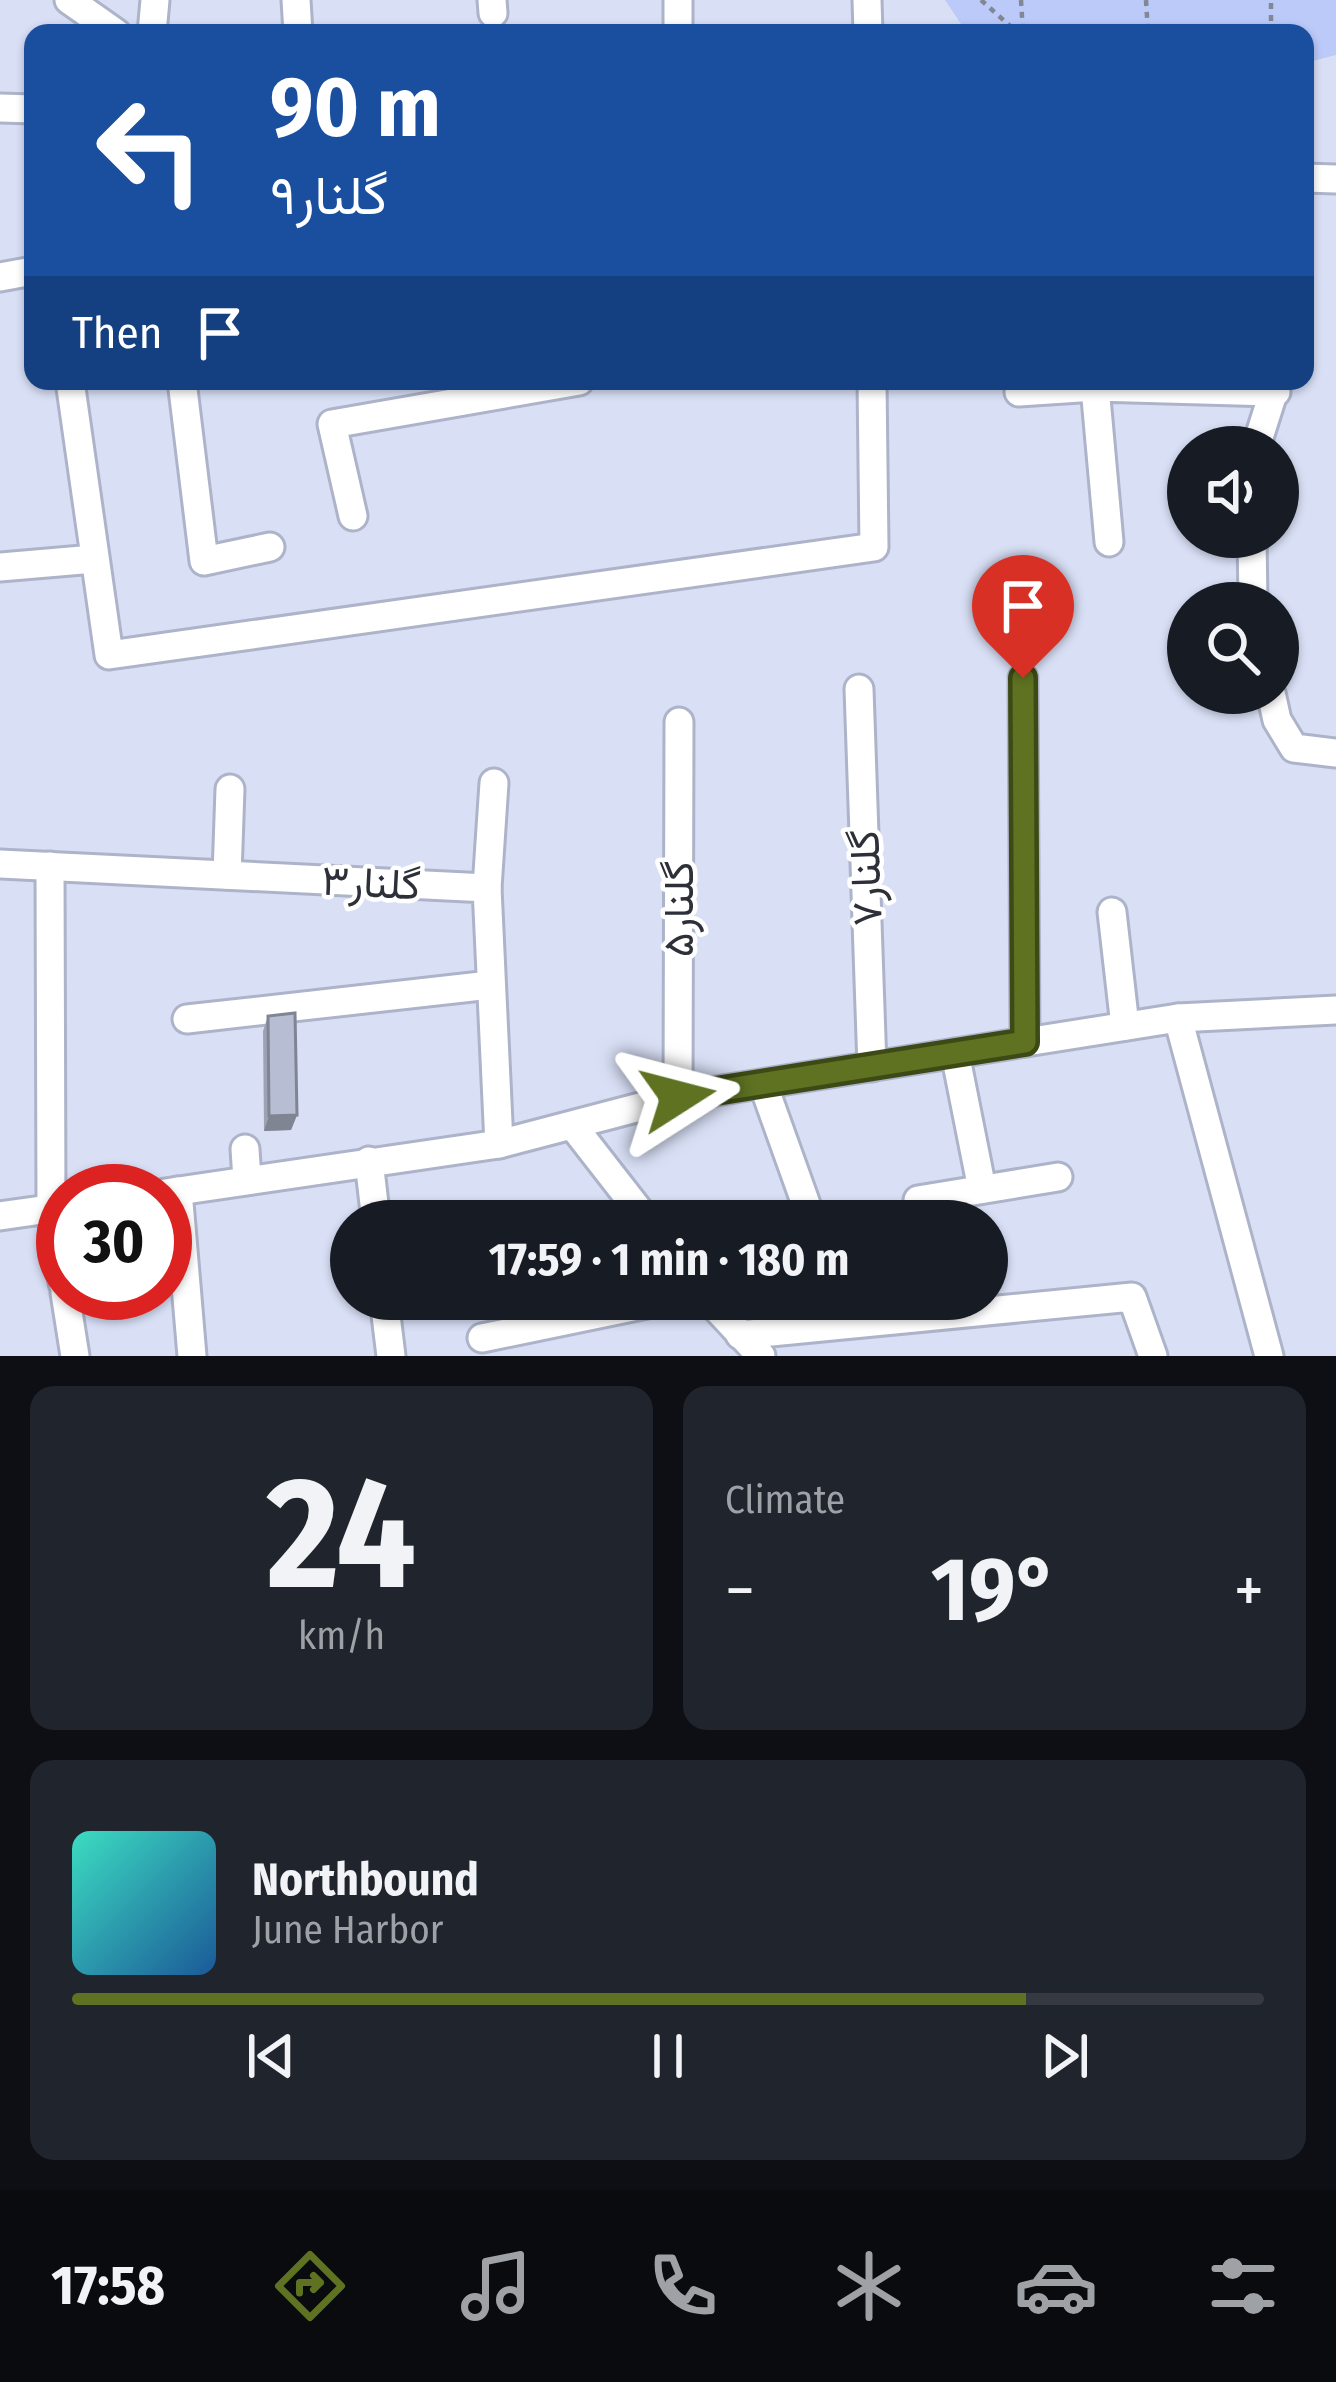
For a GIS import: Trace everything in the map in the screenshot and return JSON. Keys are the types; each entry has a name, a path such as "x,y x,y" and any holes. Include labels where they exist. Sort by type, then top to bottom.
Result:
{"street":[{"path":"69,0 103,24"},
{"path":"71,390 109,655 874,547 872,390"},
{"path":"183,390 204,561 270,548"},
{"path":"353,516 332,424 527,390"},
{"path":"1019,392 1049,390"},
{"path":"1095,390 1109,542"},
{"path":"1263,426 1275,390"},
{"path":"0,567 94,559"},
{"path":"1023,678 1025,1042"},
{"name":"گلنار۷","path":"859,689 872,1066"},
{"path":"1276,714 1294,748 1336,753"},
{"name":"گلنار۵","path":"678,1097 679,722"},
{"path":"494,783 487,888 499,1144"},
{"path":"227,875 230,789"},
{"name":"گلنار۳","path":"0,864 487,888"},
{"path":"50,866 56,1164"},
{"path":"1112,912 1125,1026"},
{"path":"187,1019 490,985"},
{"path":"192,1189 499,1144 678,1097 1125,1026 1178,1018 1336,1010"},
{"path":"1178,1018 1269,1356"},
{"path":"956,1053 982,1189"},
{"path":"763,1084 804,1200"},
{"path":"573,1126 631,1200"},
{"path":"285,1142 288,1173"},
{"path":"244,1149 247,1180"},
{"path":"369,1161 374,1200"},
{"path":"918,1200 1058,1177"},
{"path":"0,1216 36,1211"},
{"path":"740,1335 1132,1297 1153,1356"},
{"path":"69,1320 75,1356"},
{"path":"187,1320 192,1356"},
{"path":"387,1320 391,1356"},
{"path":"482,1338 569,1320"},
{"path":"727,1320 761,1356"}],"path":[{"path":"982,0 1010,24"}],"shaded area":[{"path":"945,0 1336,0 1336,55 1314,61 1314,24 961,24"}],"building":[{"path":"295,1013 297,1115 269,1116 268,1016"}],"route":[{"path":"678,1097 1025,1042 1023,678"}]}
